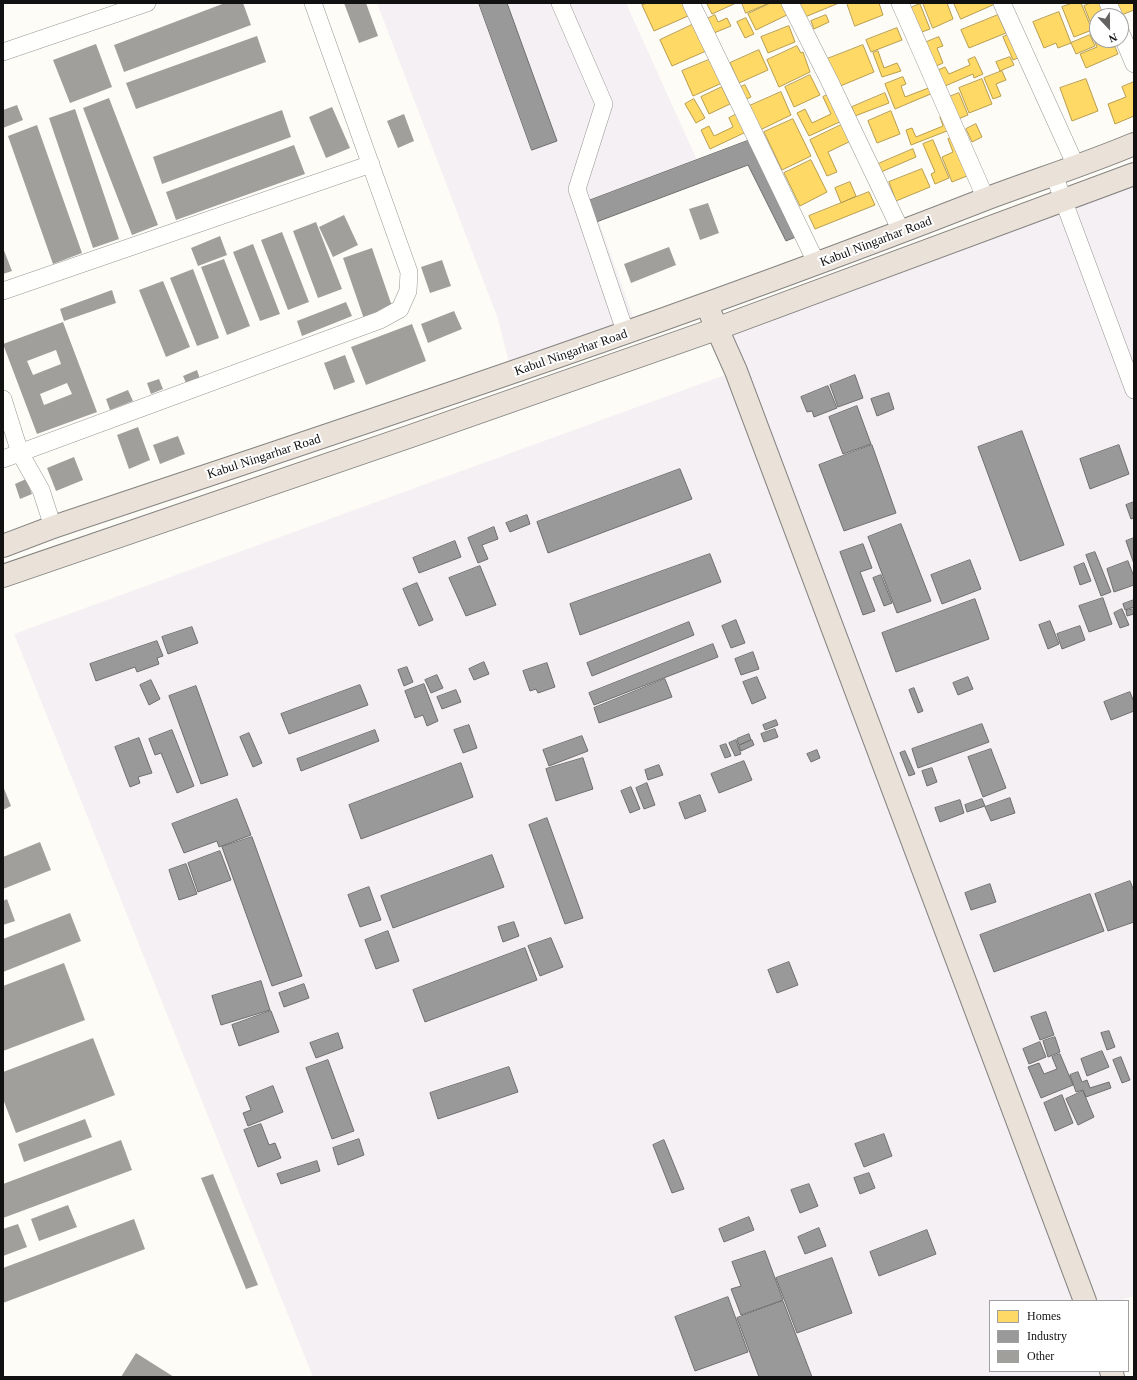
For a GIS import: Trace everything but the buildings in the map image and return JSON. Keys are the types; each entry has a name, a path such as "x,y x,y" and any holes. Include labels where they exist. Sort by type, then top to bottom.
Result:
{"highway":[{"name":"Kabul Ningarhar Road","path":"3,546 53,527 421,405 626,334 902,233 986,199 1103,157 1134,144"},
{"name":"Kabul Ningarhar Road","path":"3,576 716,329 1134,174"},
{"path":"706,305 736,371 1085,1300"}],"street":[{"path":"3,52 147,3"},
{"path":"3,459 380,320 400,309 408,291 409,272 313,3"},
{"path":"560,3 604,104 577,189 626,334"},
{"path":"691,3 817,264"},
{"path":"790,3 829,80 902,233"},
{"path":"900,3 986,199"},
{"path":"1002,3 1076,166"},
{"path":"1127,48 1134,64"},
{"path":"3,291 371,164"},
{"path":"1054,175 1134,390"},
{"path":"3,399 20,453 41,490 53,527"}],"shaded area":[{"path":"377,3 626,3 697,160 591,199 635,322 511,371 498,319"},
{"path":"1134,174 1134,1296 1122,1300 989,1300 989,1372 1111,1372 1113,1377 313,1377 14,634 736,371 716,329"}]}
